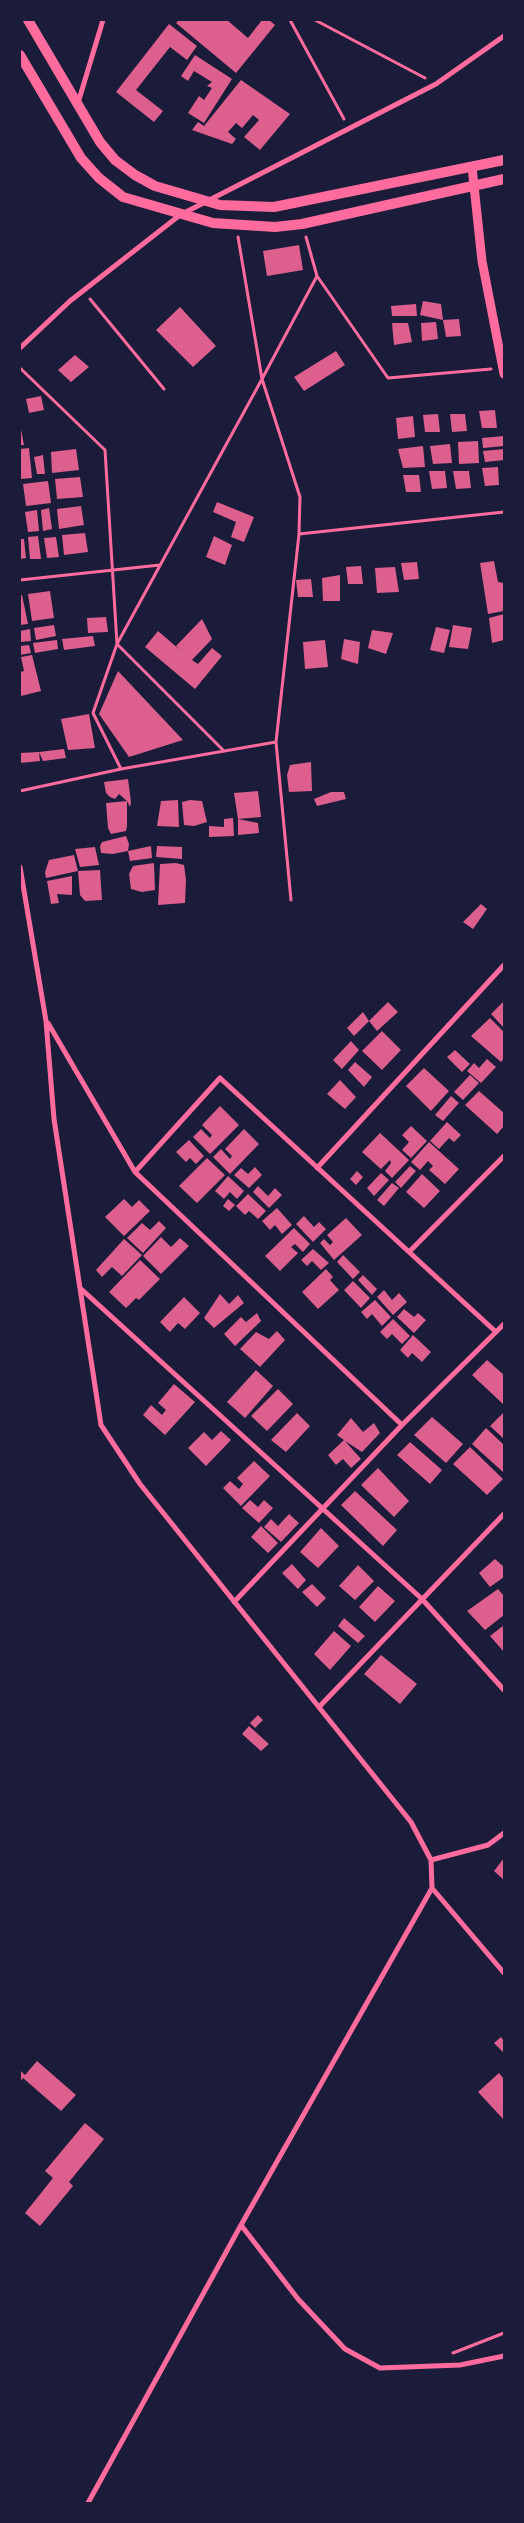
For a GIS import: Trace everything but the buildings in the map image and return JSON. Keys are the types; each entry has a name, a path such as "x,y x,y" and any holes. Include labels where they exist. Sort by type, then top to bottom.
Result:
{"main road":[{"path":"28,20 100,142 116,160 135,176 155,186 220,205 274,206 504,160"},
{"path":"20,55 81,158 99,178 123,198 213,223 275,227 302,224 504,179"}],"street":[{"path":"78,104 103,20"},
{"path":"20,348 83,291 180,214 204,200 436,84 504,36"},
{"path":"472,167 482,262 503,371"},
{"path":"20,867 46,1021 54,1119 101,1425 140,1484 411,1822 430,1860 432,1888 241,2224 88,2503"},
{"path":"317,1168 504,965"},
{"path":"46,1021 135,1172 402,1425"},
{"path":"135,1172 220,1078 496,1332"},
{"path":"409,1252 504,1156"},
{"path":"80,1288 422,1599 504,1690"},
{"path":"234,1602 402,1425 504,1324"},
{"path":"319,1707 504,1514"},
{"path":"430,1860 488,1845 504,1833"},
{"path":"432,1888 504,1973"},
{"path":"241,2224 298,2299 345,2349 380,2368 460,2365 504,2356"}],"path":[{"path":"290,20 349,129"},
{"path":"315,20 436,84"},
{"path":"236,224 262,379 300,497 299,534 276,742 291,900"},
{"path":"302,224 317,276 388,378 503,371"},
{"path":"121,769 94,713 117,644 317,276"},
{"path":"83,291 164,389"},
{"path":"20,368 105,450 117,644 223,751"},
{"path":"299,534 504,512"},
{"path":"20,580 160,565"},
{"path":"20,791 121,769 276,742"},
{"path":"445,2356 504,2333"}]}
